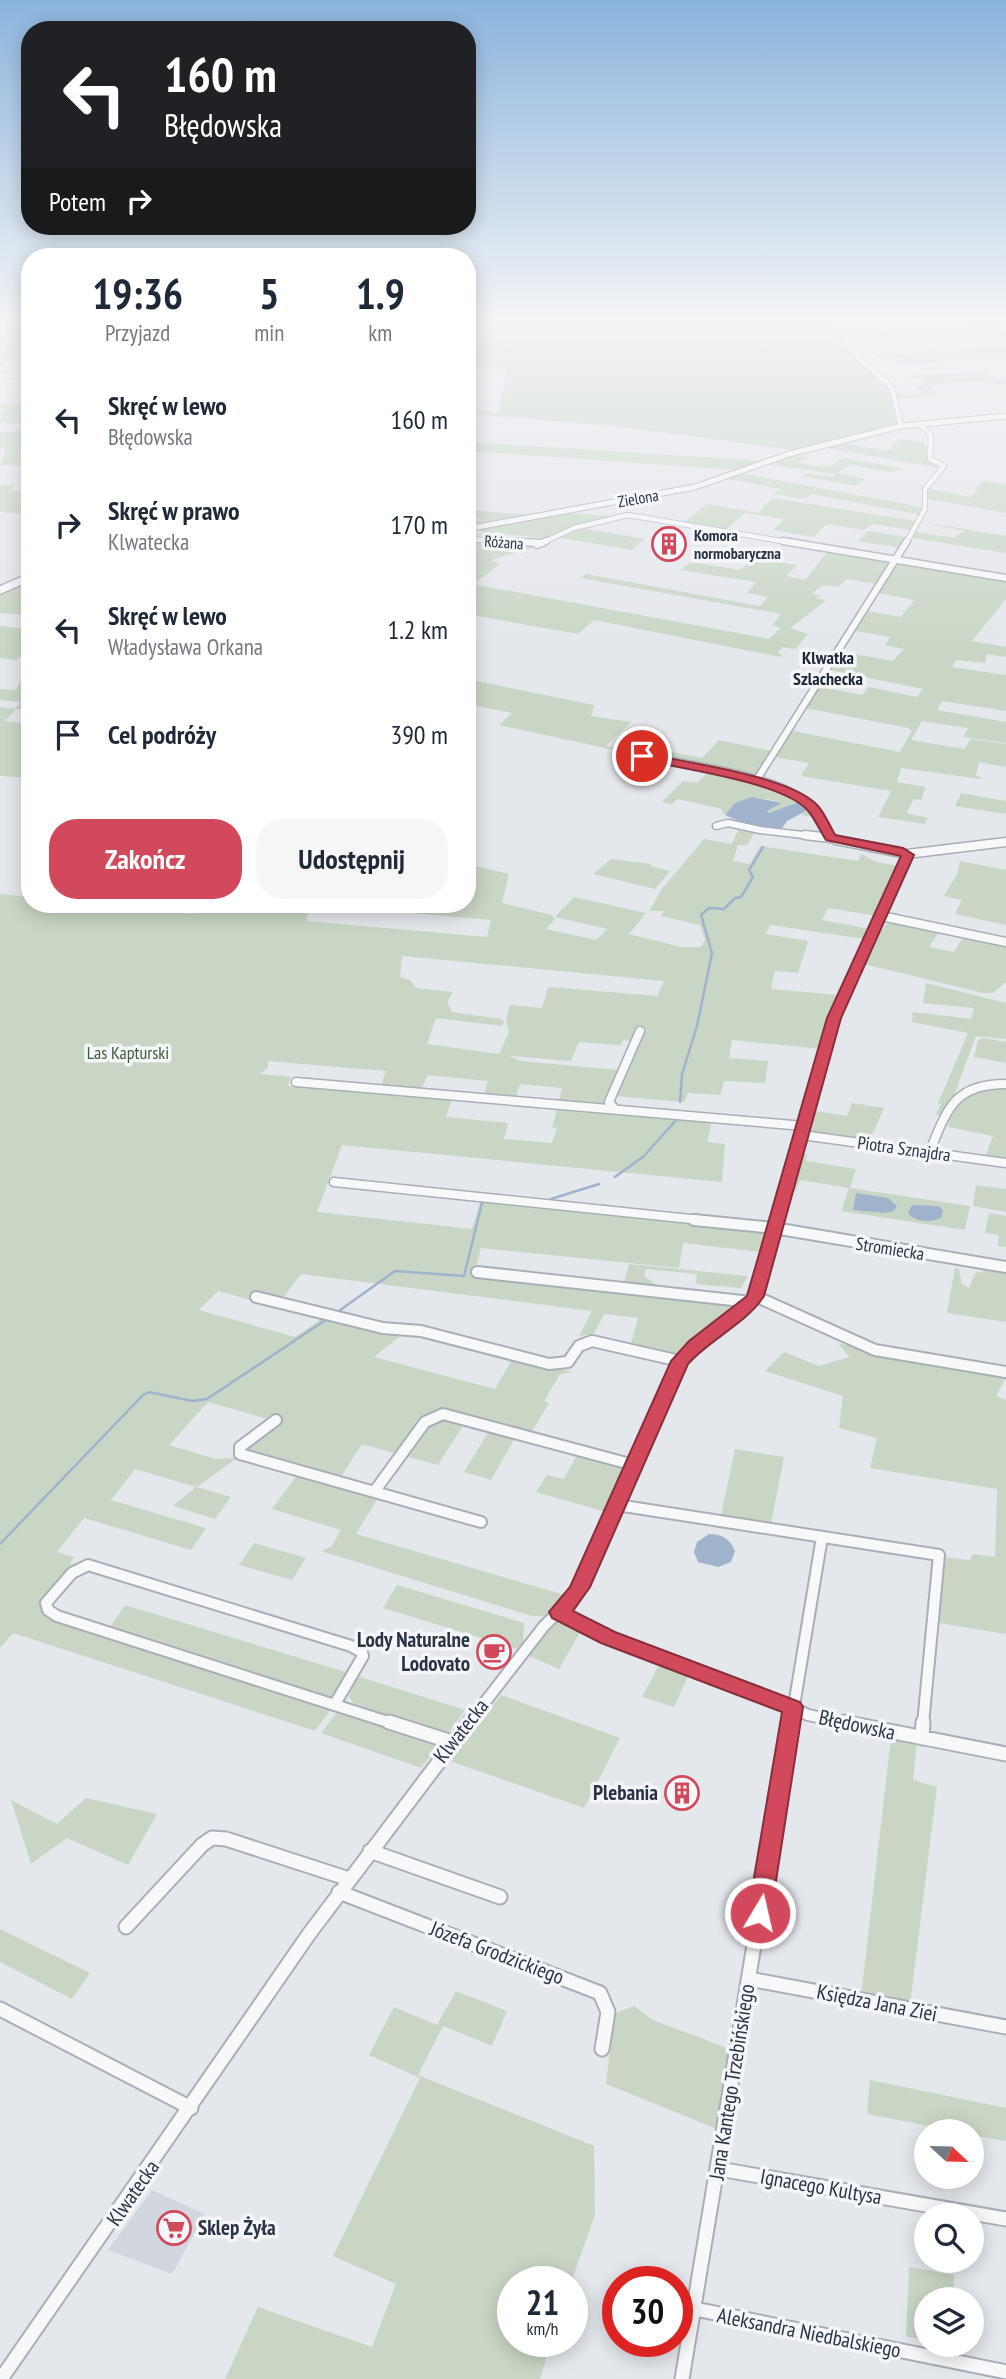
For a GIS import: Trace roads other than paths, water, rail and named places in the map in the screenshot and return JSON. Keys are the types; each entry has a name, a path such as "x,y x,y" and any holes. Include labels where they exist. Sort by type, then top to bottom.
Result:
{"street":[{"name":"Zielona","path":"476,527 695,487 804,450 897,427"},
{"path":"756,781 925,509 925,489 944,466 930,460 931,435 923,427"},
{"name":"Różana","path":"476,540 540,544 580,526 628,515 895,559"},
{"path":"895,559 1006,578"},
{"path":"0,590 21,581"},
{"path":"629,753 756,781 804,800 813,808 830,838"},
{"path":"716,825 733,824 830,838 907,854 1006,842"},
{"path":"753,1299 761,1282 834,1018 908,858 907,854"},
{"path":"881,916 1006,942"},
{"path":"615,1109 609,1102 639,1031"},
{"name":"Piotra Sznajdra","path":"296,1082 598,1110 615,1109 803,1130 929,1153 1006,1163"},
{"path":"929,1153 944,1118 964,1090 983,1084 1006,1084"},
{"name":"Stromiecka","path":"334,1182 774,1228 1006,1267"},
{"path":"477,1272 753,1299 875,1350 1006,1372"},
{"path":"256,1297 383,1328 421,1331 556,1365 568,1362 579,1346 592,1340 680,1361"},
{"name":"Klwatecka","path":"1,2379 339,1892 544,1626 578,1592 680,1361 695,1345 753,1299"},
{"path":"374,1492 425,1422 443,1413 634,1465"},
{"path":"276,1420 240,1447 240,1454 481,1522"},
{"path":"617,1505 939,1555 922,1738"},
{"name":"Jana Kantego Trzebińskiego","path":"682,2379 822,1537"},
{"path":"335,1704 363,1656 362,1652 351,1646 88,1565 72,1573 46,1603 48,1610 57,1616 452,1742"},
{"name":"Błędowska","path":"559,1612 608,1637 816,1717 1006,1754"},
{"path":"126,1927 202,1845 212,1838 226,1839 349,1879"},
{"path":"370,1851 500,1897"},
{"name":"Józefa Grodzickiego","path":"339,1892 600,1993 606,1999 609,2011 602,2049"},
{"name":"Księdza Jana Ziei","path":"749,1979 1006,2027"},
{"path":"0,2009 191,2108"},
{"name":"Ignacego Kultysa","path":"719,2169 1006,2219"},
{"name":"Aleksandra Niedbalskiego","path":"695,2309 1006,2372"}],"water":[{"path":"752,797 782,803 767,811 769,813 799,802 808,810 787,821 780,831 750,826 725,815 735,803"},
{"path":"856,1193 888,1198 897,1206 894,1211 884,1213 853,1210"},
{"path":"912,1205 938,1206 943,1210 941,1218 919,1220 908,1213"},
{"path":"709,1534 722,1536 731,1543 735,1551 731,1562 718,1567 698,1562 694,1552 697,1542"}],"waterway":[{"path":"680,1102 682,1074 697,1026 712,953 701,915 709,908 724,909 735,898 741,897 753,877 749,870 763,847"},
{"path":"615,1177 644,1156 678,1118"},
{"path":"550,1202 551,1199 599,1184"},
{"path":"336,1313 395,1271 464,1276 482,1203 485,1201"},
{"path":"0,1544 143,1395 149,1392 192,1401 207,1399 327,1319"}],"place":[{"name":"Komora normobaryczna","path":"669,544"},
{"name":"Lody Naturalne Lodovato","path":"494,1652"},
{"name":"Plebania","path":"682,1793"},
{"name":"Sklep Żyła","path":"174,2228"}],"district":[{"name":"Klwatka Szlachecka","path":"828,668"}],"park label":[{"name":"Las Kapturski","path":"128,1053"}]}
